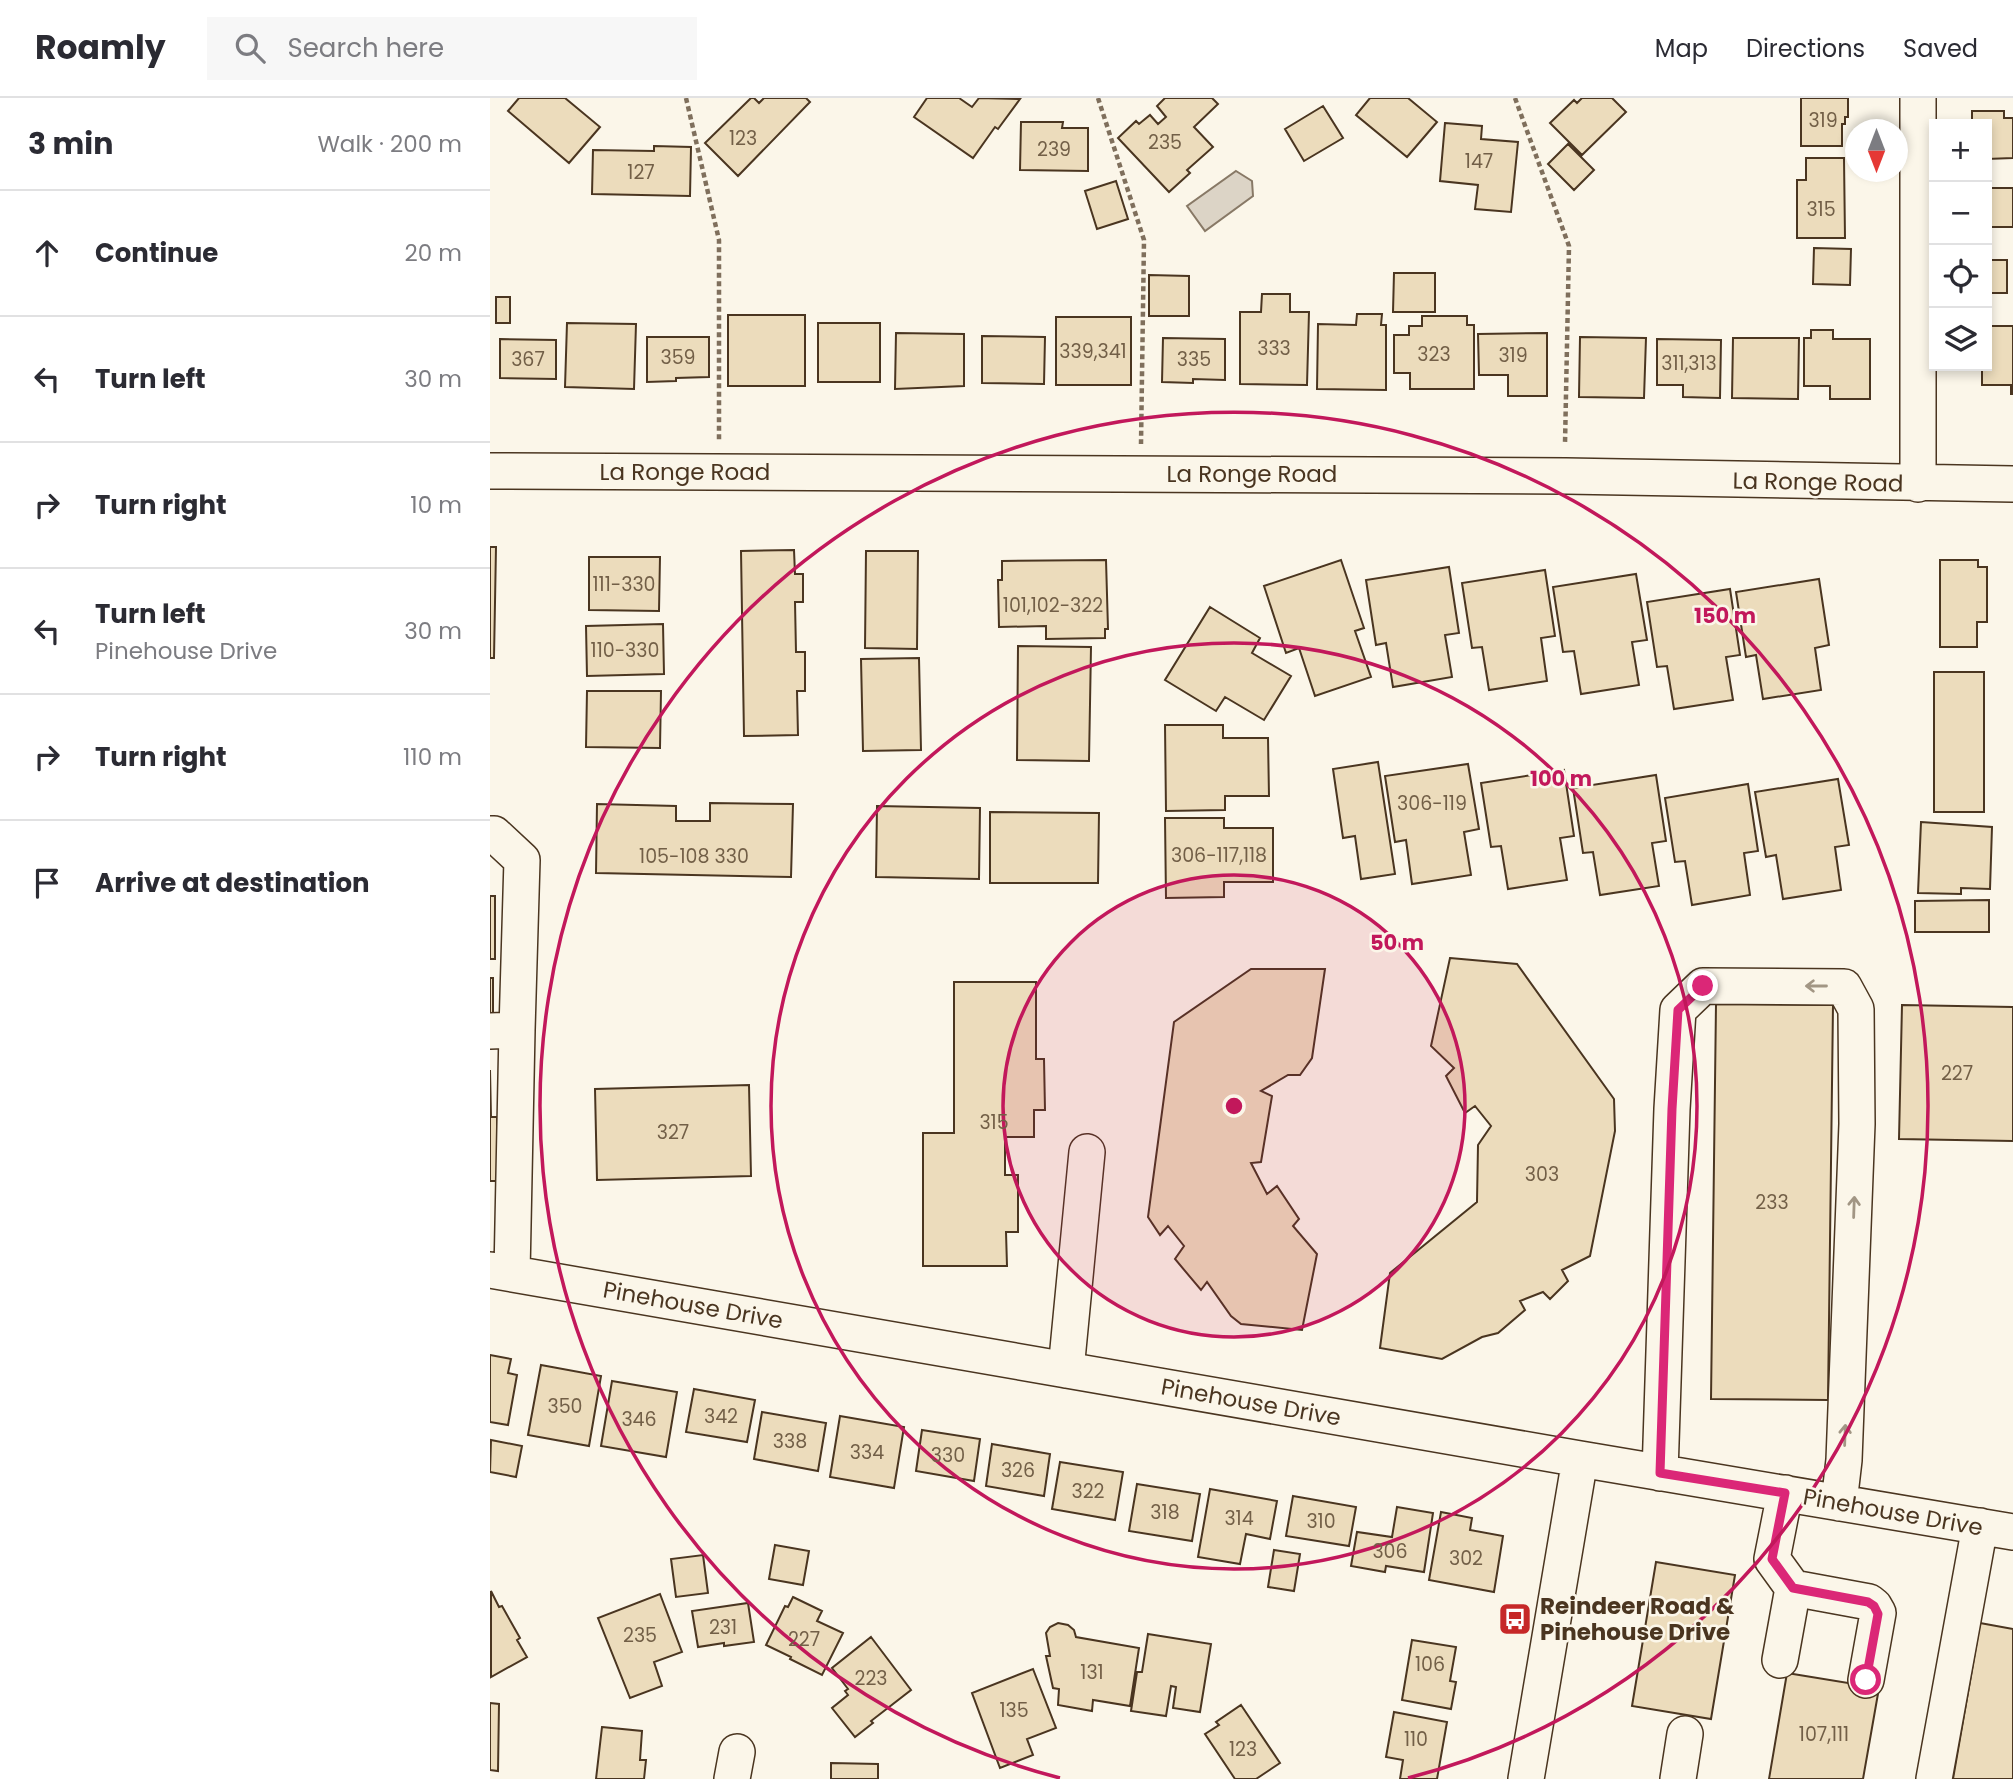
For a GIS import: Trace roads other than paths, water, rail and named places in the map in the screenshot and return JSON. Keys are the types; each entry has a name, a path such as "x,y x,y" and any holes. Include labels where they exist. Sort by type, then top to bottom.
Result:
{"street":[{"path":"1918,98 1918,484"},
{"name":"La Ronge Road","path":"490,471 1539,476 2013,484"},
{"path":"490,834 494,834 522,860 503,1031 501,1272"},
{"path":"1660,1473 1672,1109 1678,1010 1703,986 1843,986 1856,1009 1857,1124 1844,1460 1839,1503"},
{"path":"1066,1370 1087,1152"},
{"name":"Pinehouse Drive","path":"501,1272 1580,1460 1996,1529"},
{"path":"1526,1779 1580,1460"},
{"path":"1785,1493 1772,1559 1793,1588 1868,1602 1874,1606 1878,1614 1866,1680"},
{"path":"1934,1779 1996,1529"},
{"path":"1780,1660 1793,1588"},
{"path":"1678,1779 1685,1734"}],"place":[{"name":"Reindeer Road & Pinehouse Drive","path":"1515,1619"}]}
